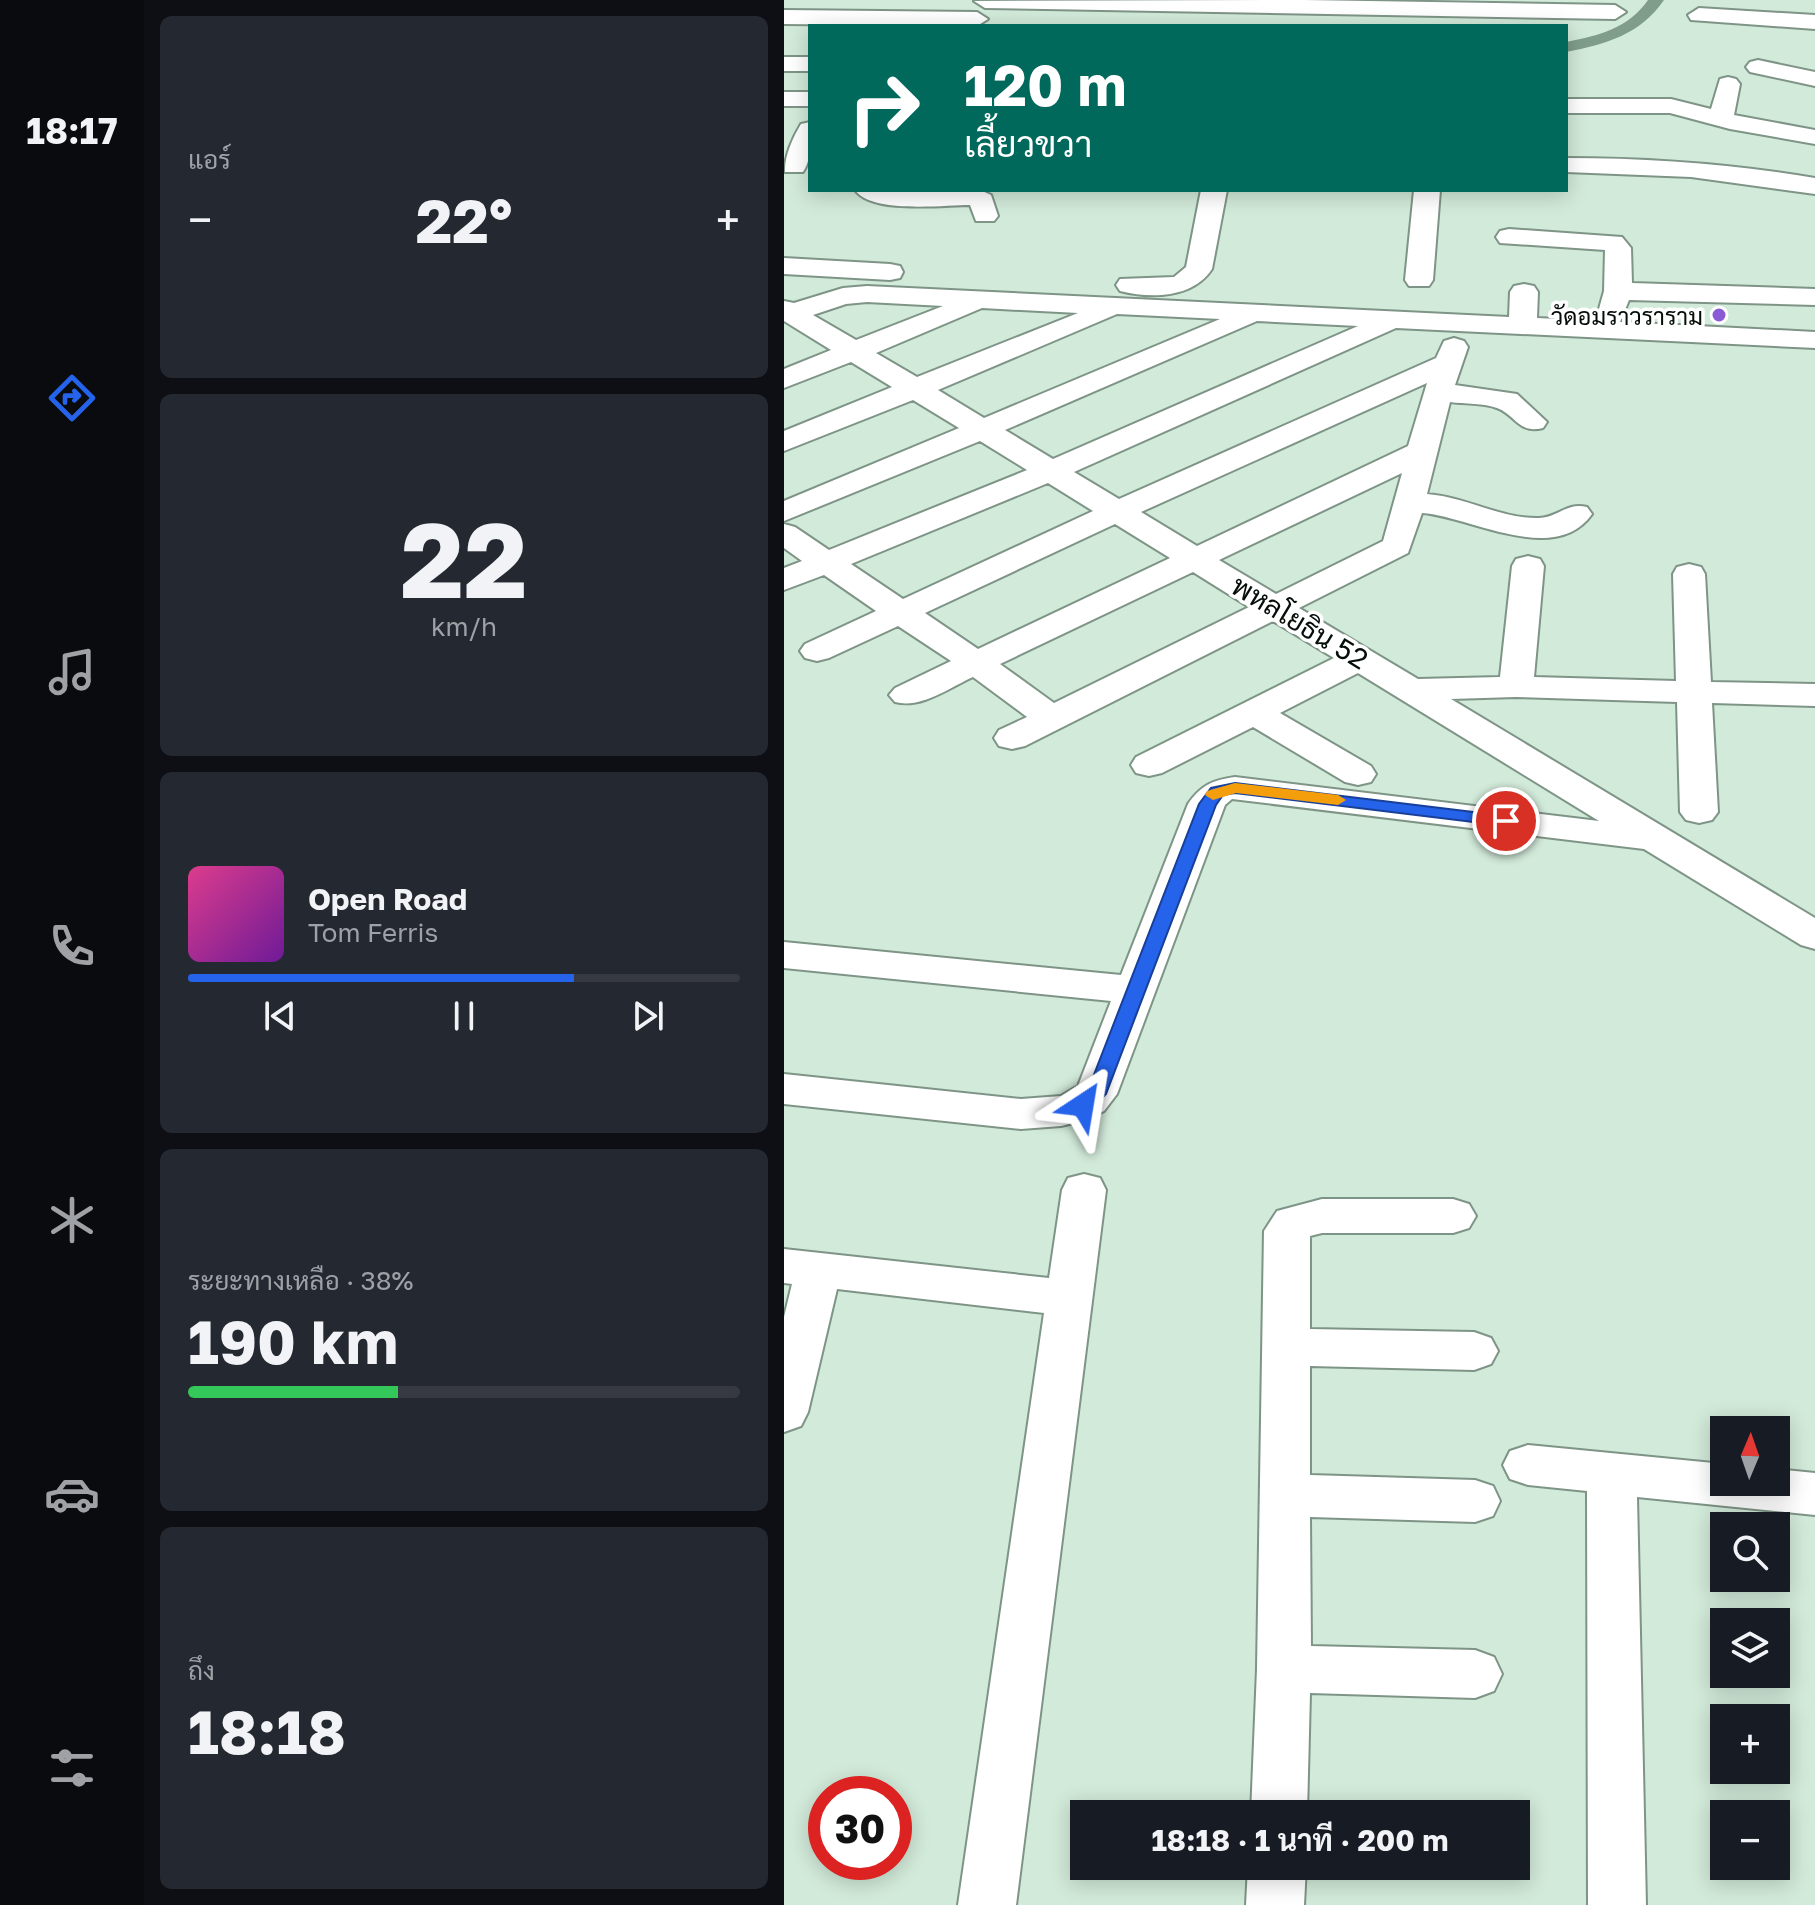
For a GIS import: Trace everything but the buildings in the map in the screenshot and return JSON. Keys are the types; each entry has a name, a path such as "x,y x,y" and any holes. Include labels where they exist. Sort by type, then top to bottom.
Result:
{"street":[{"path":"1766,0 1815,3"},
{"path":"784,17 891,9 980,14 1528,18 1615,12"},
{"path":"980,14 1003,24"},
{"path":"1699,15 1815,22"},
{"path":"784,64 808,64"},
{"path":"1758,67 1815,79"},
{"path":"1699,169 1717,132 1728,84"},
{"path":"784,99 808,99"},
{"path":"1568,106 1671,106 1717,132 1815,137"},
{"path":"1574,134 1572,165 1699,169 1815,186"},
{"path":"796,171 808,135"},
{"path":"872,192 881,197 977,197 982,200 985,216"},
{"path":"784,266 1160,286 1188,281 1199,269 1214,192"},
{"path":"1419,280 1427,192"},
{"path":"1509,237 1613,243 1618,248 1618,291 1607,332"},
{"path":"1618,291 1815,297"},
{"path":"1523,328 1524,292"},
{"path":"787,311 855,294 1815,340"},
{"path":"784,379 982,301"},
{"path":"784,442 1115,308"},
{"name":"พหลโยธิน 52","path":"787,311 1813,932"},
{"path":"784,512 1255,315"},
{"path":"784,580 1051,471 1392,321"},
{"path":"1012,738 1397,546 1443,378 1463,325"},
{"path":"1773,338 1815,361"},
{"path":"817,651 1116,512 1443,378 1507,400 1532,422"},
{"path":"907,695 1421,452"},
{"path":"1411,503 1458,508 1499,523 1514,525 1560,525 1576,514"},
{"path":"784,534 976,663 1052,719"},
{"path":"1516,687 1528,566"},
{"path":"1689,574 1699,812"},
{"path":"1149,765 1359,659"},
{"path":"1411,690 1516,687 1815,695"},
{"path":"1255,713 1358,774"},
{"path":"784,1089 1021,1114 1083,1105 1096,1094 1207,804 1212,796 1225,789 1657,839"},
{"path":"784,955 1136,990"},
{"path":"987,1905 1084,1190"},
{"path":"1279,1800 1287,1495 1287,1231 1293,1223 1322,1216 1453,1216"},
{"path":"784,1412 802,1268 1067,1298"},
{"path":"1285,1347 1474,1351"},
{"path":"1528,1465 1815,1494"},
{"path":"1612,1474 1617,1905"},
{"path":"1287,1495 1475,1501"},
{"path":"1284,1669 1475,1674"},
{"path":"1275,1905 1276,1880"}],"waterway":[{"path":"1568,47 1605,38 1629,28 1656,0"}],"slow traffic":[{"path":"1213,795 1217,791 1235,788 1338,800"}],"place":[{"name":"วัดอมราวราราม","path":"1719,315"}],"route":[{"path":"1083,1105 1096,1094 1207,804 1217,791 1235,788 1506,821"}]}
